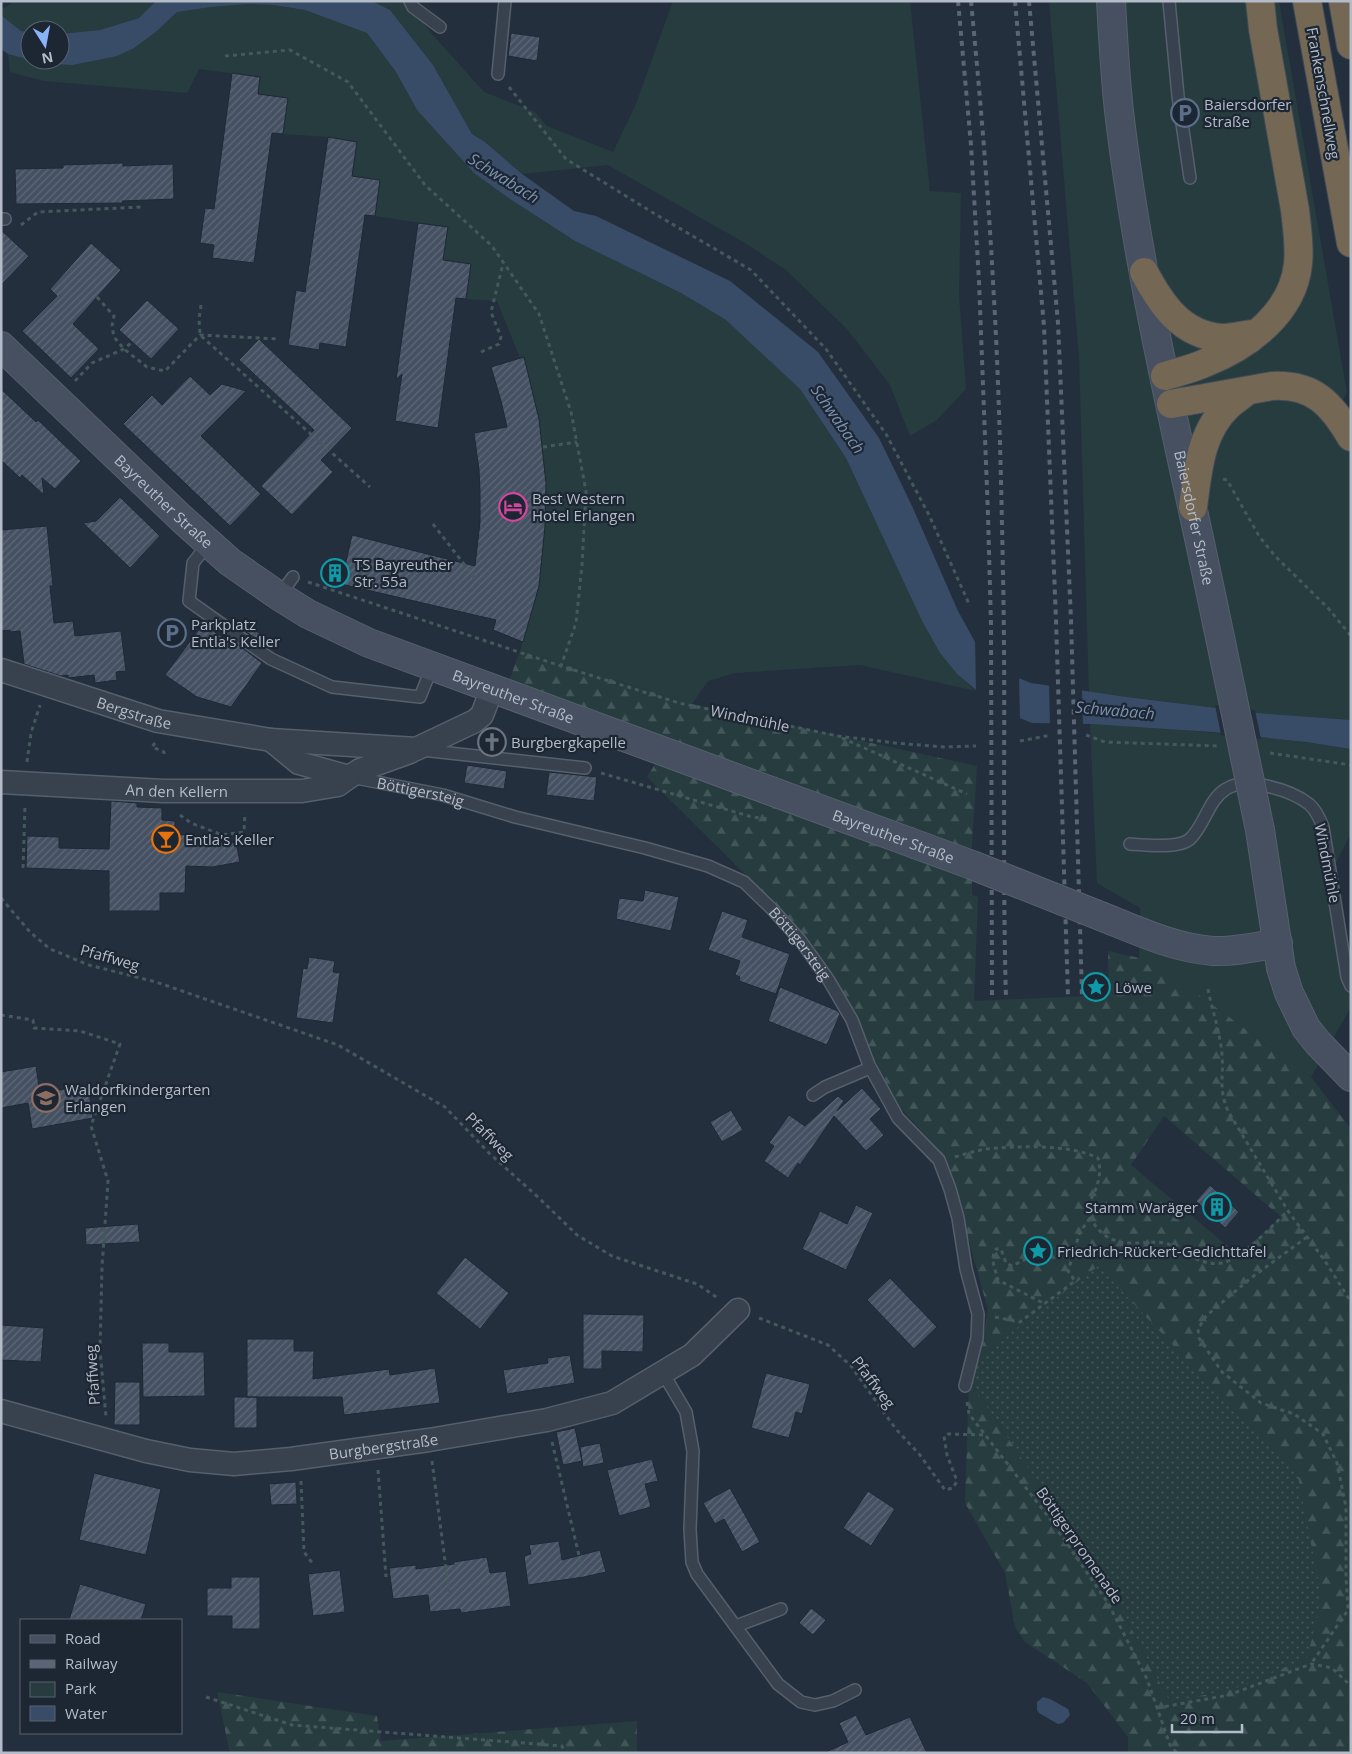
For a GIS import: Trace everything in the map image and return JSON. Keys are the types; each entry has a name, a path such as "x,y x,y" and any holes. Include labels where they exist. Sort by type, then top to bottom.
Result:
{"highway":[{"path":"1165,376 1205,364 1231,351 1265,327 1284,304 1292,288 1298,264 1299,247 1295,210 1263,29 1260,1"},
{"name":"Frankenschnellweg","path":"1308,1 1351,243"},
{"path":"1343,1 1351,45"},
{"path":"1144,272 1155,293 1169,313 1185,326 1203,335 1223,338 1254,334"},
{"path":"1171,404 1288,386 1310,392 1327,404 1342,422 1351,437"},
{"path":"1193,506 1200,459 1206,439 1216,421 1228,406 1248,391"}],"street":[{"name":"Baiersdorfer Straße","path":"1111,1 1119,110 1144,272 1260,830 1281,968 1296,1011 1318,1043 1351,1077"},
{"name":"Bayreuther Straße","path":"1,346 208,544 230,562 286,587 308,614 346,633 432,667 972,865 1174,944 1214,951 1236,950 1278,943"},
{"name":"Bergstraße","path":"1,670 158,721 271,740"},
{"name":"Böttigersteig","path":"271,740 299,763 349,777 360,770 416,749 475,721 482,715 492,689"},
{"name":"Böttigersteig","path":"271,740 416,749"},
{"name":"An den Kellern","path":"1,782 166,791 302,791 338,785 349,777"},
{"name":"Burgbergstraße","path":"1,1411 146,1451 190,1460 234,1464 291,1459 429,1440 547,1420 612,1403 692,1355 738,1310"}],"lane":[{"path":"410,1 413,7 440,27"},
{"path":"498,74 505,1"},
{"path":"1170,1 1178,96 1190,178"},
{"path":"208,544 193,563 189,601 271,660 332,688 420,697 432,667"},
{"path":"416,749 584,768"},
{"name":"Böttigersteig","path":"349,777 443,796 515,817 645,848 708,866 744,882 773,910 800,940 828,979 852,1020 870,1068 898,1118 938,1160 950,1189 958,1218 966,1269 978,1314 977,1338 964,1386"},
{"name":"Windmühle","path":"1130,844 1153,846 1180,843 1190,839 1216,798 1226,789 1236,785 1254,784 1298,797 1310,805 1318,814 1323,827 1347,977 1351,986"},
{"path":"813,1095 824,1087 870,1068"},
{"path":"663,1373 686,1412 692,1451 690,1529 692,1562 697,1574 778,1684 801,1702 815,1705 833,1701 855,1690"},
{"path":"736,1626 781,1609"}],"path":[{"path":"225,56 290,50 348,82 425,185 492,246 539,314 571,412 586,491 582,565 576,622 560,666"},
{"path":"498,74 566,159 751,270 826,349 886,434 929,515 970,606"},
{"path":"19,226 38,212 141,207"},
{"path":"481,352 499,344 501,336 491,312 504,263"},
{"path":"97,297 114,316 112,326 114,337 124,350 147,367 165,371 200,335 279,339"},
{"path":"201,305 199,319 200,335 370,487"},
{"path":"57,399 92,364 124,350 132,342"},
{"path":"542,447 577,442"},
{"path":"1197,479 1227,480 1259,536 1275,556 1328,608 1351,636"},
{"path":"433,524 474,577"},
{"name":"Windmühle","path":"286,587 679,702 838,736 895,744 944,747 976,746"},
{"path":"23,868 26,784 31,732 34,722"},
{"path":"1020,741 1051,735"},
{"path":"1086,735 1105,742 1224,747"},
{"path":"838,736 966,794"},
{"path":"1264,752 1351,765"},
{"path":"584,768 744,814"},
{"path":"166,791 173,808 183,817 191,823 218,832 221,836 226,861"},
{"path":"221,836 244,832 244,804"},
{"name":"Pfaffweg","path":"1,898 30,932 50,949 89,966 156,982 338,1045 445,1107 490,1154 577,1235 612,1256 697,1284 738,1310 828,1345 851,1366 895,1428 920,1455 945,1490 953,1488 957,1481 947,1455 944,1436 948,1434 987,1435"},
{"path":"1208,989 1222,1054 1220,1088 1228,1111 1288,1211 1351,1302"},
{"name":"Pfaffweg","path":"1,1015 33,1020 34,1028 80,1031 120,1044 91,1126 108,1181 102,1267 100,1350 108,1440"},
{"path":"938,1160 985,1149 1042,1147 1089,1154 1098,1158 1101,1169 1098,1184 1086,1207 1090,1218 1100,1233 1118,1241 1129,1243 1153,1242 1167,1244 1205,1263 1221,1263 1238,1257 1288,1211"},
{"path":"978,1314 1020,1322 1075,1281 1068,1271 1080,1232 1090,1218"},
{"path":"1307,1237 1251,1278 1206,1316 1198,1329 1199,1338 1222,1372 1261,1403 1294,1414 1324,1434 1337,1462 1346,1507 1348,1610 1311,1664"},
{"path":"1032,1253 1026,1259 1012,1266 1006,1263 1001,1249 996,1249 993,1253 993,1267 998,1280 1046,1304"},
{"name":"Böttigerpromenade","path":"964,1386 969,1414 1050,1519 1108,1603 1146,1679 1170,1746 1176,1753"},
{"path":"547,1420 582,1568 576,1571"},
{"path":"429,1440 450,1592"},
{"path":"376,1447 386,1577"},
{"path":"291,1459 294,1478 301,1477 304,1552 314,1564"},
{"path":"1346,1577 1351,1577"},
{"path":"1157,1708 1229,1695 1311,1664 1332,1668 1351,1686"},
{"path":"206,1697 292,1725 562,1746 565,1753"}],"green space":[{"path":"15,1 156,1 139,18 100,30 70,33 70,20 20,20 20,30 1,15 1,10"},
{"path":"372,1 407,1 432,34 484,92 535,112 547,126 613,152 636,104 673,1 910,1 930,191 961,193 959,296 966,389 937,420 910,436 890,385 847,329 786,270 745,243 608,165 522,174 485,142 472,134 433,65 390,10"},
{"path":"1049,1 1279,1 1347,393 1339,406 1351,457 1351,720 1257,713 1089,692 1079,357"},
{"path":"248,4 274,5 305,10 367,33 396,72 417,110 474,173 575,241 681,293 726,320 767,356 800,389 846,458 922,621 940,653 957,674 976,691 860,665 735,673 708,681 692,704 520,651 539,586 545,526 546,483 539,419 524,357 520,358 497,301 466,299 471,264 443,260 448,227 375,216 352,176 357,142 328,137 283,134 288,99 258,94 260,77 199,69 187,93 44,81 10,72 8,54 20,57 20,70 70,70 70,65 88,62 157,31 177,12"},
{"path":"520,651 692,704 977,766 972,845 972,895 978,897 974,1001 1109,995 1108,951 1139,958 1195,992 1311,1077 1351,1129 1351,1753 1128,1753 1128,1737 1087,1683 1025,1642 1015,1627 1005,1573 965,1503 969,1380 1115,1597 1170,1702 1099,1266 980,1356 988,1310 946,1158 897,1104 824,964 752,881 647,777 669,742 509,681","holes":["1164,1116 1281,1217 1238,1255 1131,1165"]},
{"path":"1090,724 1220,733 1351,749 1351,833 1330,875 1351,992 1351,1007 1311,1077 1195,992 1139,958 1140,908 1097,883"},
{"path":"1098,1266 1298,1477 1322,1599 1307,1658 1234,1689 1170,1702 1115,1597 969,1380 980,1356"},
{"path":"217,1692 377,1716 381,1741 637,1721 637,1753 230,1753"}],"water":[{"name":"Schwabach","path":"156,1 372,1 390,10 433,65 472,134 485,142 522,174 574,211 596,216 730,281 818,352 879,438 912,506 958,611 975,642 1004,672 1031,683 1127,697 1257,713 1351,720 1351,749 1213,732 1090,724 1032,723 1000,710 957,674 940,653 922,621 846,458 800,389 726,320 681,293 575,241 474,173 417,110 396,72 367,33 305,10 274,5 248,4 211,7 177,12 157,31 134,48 117,56 70,65 70,33 100,30 139,18"},
{"path":"1,15 20,30 20,57 8,54 1,49"},
{"path":"1043,1697 1068,1709 1070,1715 1063,1723 1058,1724 1039,1713 1037,1702"}],"pier":[{"path":"975,637 1005,670 1019,676 1020,721 998,712 976,694"},
{"path":"1049,683 1082,688 1083,726 1050,725"},
{"path":"1215,705 1255,710 1261,739 1221,735"}],"building":[{"path":"511,33 540,37 537,61 508,56"},
{"path":"232,73 260,77 258,94 288,98 283,134 272,133 254,263 212,258 214,245 200,243 205,208 214,209"},
{"path":"328,137 357,142 352,176 380,180 375,216 365,215 346,347 320,343 319,350 288,345 296,290 305,292"},
{"path":"123,163 123,166 173,164 174,199 122,201 123,203 16,204 15,169 63,168 63,165"},
{"path":"418,223 448,227 443,260 471,264 466,299 456,298 438,428 395,421 402,374 396,380"},
{"path":"1,230 29,256 1,285"},
{"path":"91,243 121,270 73,324 99,349 71,378 22,331 57,296 50,289"},
{"path":"147,300 179,329 151,359 119,330"},
{"path":"259,339 352,428 321,460 333,472 292,515 261,486 314,430 239,360"},
{"name":"Best Western Hotel Erlangen","path":"524,357 539,419 546,483 545,526 539,586 523,642 493,630 496,620 341,584 352,535 475,566 480,522 480,491 474,433 507,427 491,367"},
{"path":"190,376 210,395 222,384 246,391 201,436 261,494 230,526 123,424 152,395 162,405"},
{"path":"1,389 36,422 38,420 81,461 55,489 42,478 44,495 22,475 20,478 1,460"},
{"path":"120,497 160,536 130,568 83,523 96,521"},
{"path":"47,526 53,586 50,586 54,623 73,621 75,636 121,631 126,671 116,672 117,680 95,683 94,675 68,678 68,675 61,676 24,664 20,631 1,631 1,530"},
{"path":"203,624 234,645 236,643 262,663 231,707 197,697 165,675"},
{"path":"248,626 270,640 266,646 245,631"},
{"path":"467,765 507,771 504,789 464,783"},
{"path":"549,772 597,777 594,801 546,795"},
{"path":"111,801 137,803 137,807 162,808 162,820 175,821 175,834 187,835 187,845 212,842 212,846 236,842 240,862 212,867 186,866 185,893 160,893 160,911 109,911 109,871 26,868 27,836 59,837 59,848 109,849"},
{"path":"645,890 679,897 671,931 616,919 619,898 643,901"},
{"path":"722,911 748,920 742,937 790,954 776,994 739,981 740,977 735,975 740,961 708,950"},
{"path":"309,957 335,961 333,972 340,973 333,1023 296,1018 303,968 307,969"},
{"path":"780,987 838,1011 840,1014 827,1045 768,1021"},
{"name":"Waldorfkindergarten Erlangen","path":"36,1066 40,1093 88,1085 93,1118 32,1129 28,1103 1,1108 1,1072"},
{"path":"862,1088 881,1109 870,1119 884,1135 866,1151 834,1116 800,1165 798,1163 788,1178 764,1161 774,1146 769,1143 789,1115 805,1126 838,1096 844,1101 837,1111"},
{"path":"731,1110 743,1130 722,1142 710,1122"},
{"name":"Stamm Waräger","path":"1210,1185 1239,1212 1225,1228 1196,1201"},
{"path":"856,1205 873,1213 846,1270 802,1249 820,1211 847,1224"},
{"path":"138,1224 140,1242 86,1245 85,1228"},
{"path":"465,1257 509,1293 480,1329 436,1293"},
{"path":"890,1278 937,1327 914,1349 867,1300"},
{"path":"583,1314 644,1315 643,1352 602,1351 602,1369 583,1369"},
{"path":"1,1325 44,1328 41,1362 1,1360"},
{"path":"247,1339 294,1339 294,1351 314,1351 313,1379 389,1369 390,1375 435,1368 440,1403 344,1415 342,1397 247,1397"},
{"path":"142,1343 169,1343 169,1352 204,1352 205,1396 143,1397"},
{"path":"570,1355 575,1383 507,1394 503,1370 548,1363 547,1358"},
{"path":"766,1373 810,1384 802,1414 796,1412 789,1438 751,1428"},
{"path":"115,1382 140,1382 140,1425 114,1425"},
{"path":"234,1397 257,1397 257,1428 234,1428"},
{"path":"575,1428 582,1461 563,1465 556,1432"},
{"path":"600,1443 604,1463 583,1467 580,1447"},
{"path":"652,1459 658,1481 645,1484 651,1507 619,1516 607,1470"},
{"path":"94,1473 161,1489 146,1555 79,1540"},
{"path":"296,1482 297,1504 271,1505 269,1484"},
{"path":"730,1488 760,1542 742,1552 724,1519 715,1524 703,1503"},
{"path":"868,1491 895,1509 871,1546 843,1528"},
{"path":"559,1541 562,1560 600,1550 606,1572 528,1585 524,1556 531,1554 529,1545"},
{"path":"487,1557 490,1573 506,1571 511,1606 461,1613 460,1609 430,1612 428,1595 393,1599 389,1568 416,1565 416,1569"},
{"path":"340,1570 345,1612 313,1616 308,1574"},
{"path":"231,1577 260,1577 260,1629 232,1629 232,1616 207,1616 207,1588 231,1588"},
{"path":"80,1584 146,1604 141,1619 69,1619"},
{"path":"811,1608 826,1620 813,1635 799,1623"},
{"path":"856,1715 866,1735 910,1717 927,1753 824,1753 848,1742 839,1723"}],"railway":[{"path":"958,1 971,145 979,281 988,515 991,624 992,1000"},
{"path":"971,1 989,212 998,391 1004,626 1006,999"},
{"path":"1015,1 1044,326 1068,996"},
{"path":"1029,1 1058,323 1071,620 1082,996"}],"place":[{"name":"Baiersdorfer Straße","path":"1185,113"},
{"name":"Best Western Hotel Erlangen","path":"513,507"},
{"name":"TS Bayreuther Str. 55a","path":"335,573"},
{"name":"Parkplatz Entla's Keller","path":"172,633"},
{"name":"Burgbergkapelle","path":"492,742"},
{"name":"Entla's Keller","path":"166,839"},
{"name":"Löwe","path":"1096,987"},
{"name":"Waldorfkindergarten Erlangen","path":"46,1098"},
{"name":"Stamm Waräger","path":"1217,1207"},
{"name":"Friedrich-Rückert-Gedichttafel","path":"1038,1251"}]}
